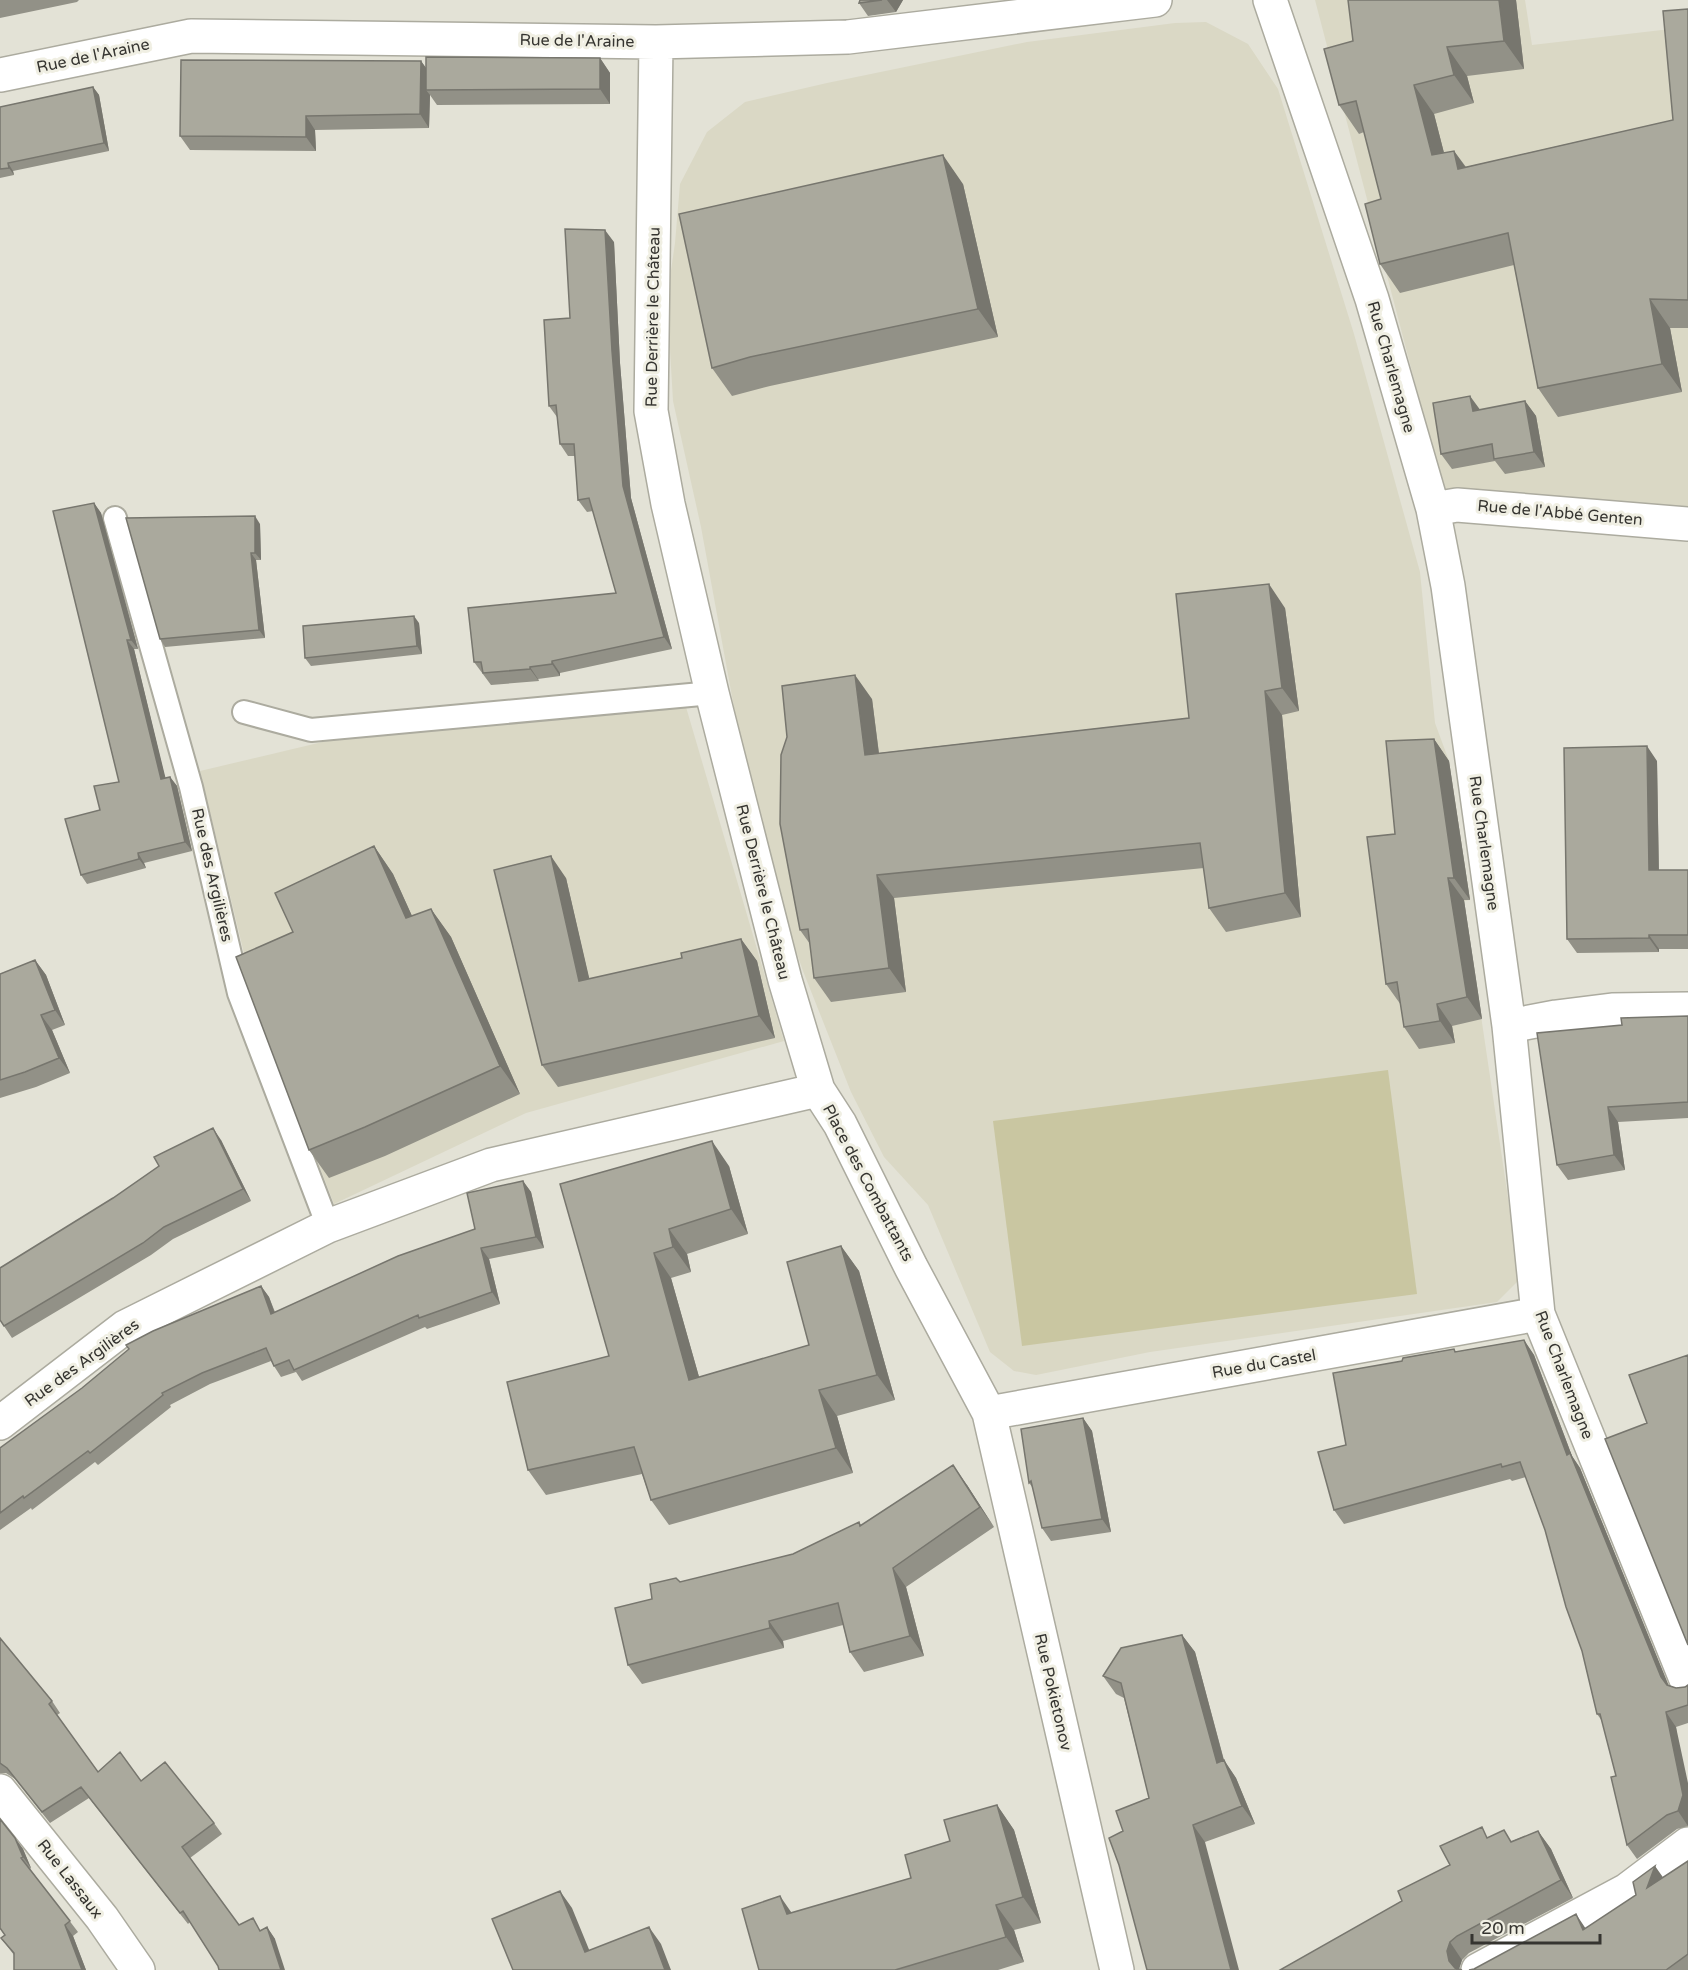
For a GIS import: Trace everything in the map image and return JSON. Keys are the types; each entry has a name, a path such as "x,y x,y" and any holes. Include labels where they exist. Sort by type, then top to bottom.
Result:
{"street":[{"name":"Rue de l'Araine","path":"0,75 191,36 656,42 848,37 1155,0"},
{"name":"Rue Charlemagne","path":"1270,0 1372,299 1433,509 1450,597 1509,1026 1538,1314 1688,1684"},
{"name":"Rue Derrière le Château","path":"656,42 651,411 669,504 712,693 785,980 818,1090"},
{"name":"Rue de l'Abbé Genten","path":"1433,509 1457,505 1688,524"},
{"path":"1509,1026 1612,1010 1688,1009"},
{"name":"Place des Combattants","path":"491,1165 818,1090 840,1124 989,1413"},
{"name":"Rue des Argilières","path":"0,1424 125,1327 327,1226 491,1165"},
{"name":"Rue du Castel","path":"989,1413 1538,1314"},
{"name":"Rue Pokietonov","path":"989,1413 1117,1970"},
{"name":"Rue Lassaux","path":"0,1791 102,1918 138,1970"},
{"path":"1478,1970 1627,1890 1688,1844"}],"lane":[{"name":"Rue des Argilières","path":"115,518 191,787 239,993 327,1226"},
{"path":"244,712 311,730 712,693"}],"shaded area":[{"path":"1315,0 1525,0 1532,45 1688,27 1688,513 1443,490"},
{"path":"1206,22 1248,44 1278,89 1354,334 1420,572 1435,723 1449,761 1470,900 1464,901 1520,1279 1497,1302 1150,1352 1036,1375 1014,1371 990,1352 928,1205 884,1157 851,1092 803,971 759,844 701,527 673,401 667,298 680,184 707,132 745,102 1027,42 1175,23"},
{"path":"686,707 784,1041 526,1113 334,1204 256,1003 200,771 335,739"},
{"path":"1388,1070 1417,1294 1022,1346 993,1121"}],"building":[{"path":"860,0 882,0 859,3"},
{"path":"1348,0 1499,0 1504,41 1447,47 1454,75 1414,85 1432,155 1454,151 1458,169 1673,120 1663,11 1688,9 1688,300 1650,299 1662,364 1538,388 1508,233 1380,264 1365,204 1381,199 1356,101 1339,105 1324,49 1353,41"},
{"path":"426,57 600,58 600,89 426,90"},
{"path":"181,60 421,61 420,114 306,116 306,137 180,136"},
{"path":"93,87 104,143 8,163 9,168 0,169 0,107"},
{"path":"943,155 978,309 750,357 712,368 679,214"},
{"path":"565,229 605,230 623,486 664,637 552,661 552,664 530,667 530,669 483,673 481,662 474,662 468,608 616,593 589,498 578,500 574,444 560,444 556,405 549,406 544,320 570,318"},
{"path":"1470,396 1473,411 1525,401 1534,452 1494,459 1492,444 1441,454 1433,403"},
{"path":"94,503 131,640 127,640 161,779 170,777 185,842 138,853 139,859 81,875 65,819 100,810 94,786 119,782 53,511"},
{"path":"255,516 255,553 251,553 259,630 160,639 126,518"},
{"path":"1269,584 1282,688 1265,691 1285,893 1209,908 1200,843 877,875 889,968 814,978 808,929 800,930 780,824 781,755 787,737 782,686 855,675 865,755 1189,718 1176,594"},
{"path":"414,616 417,646 305,658 303,626"},
{"path":"1434,739 1454,878 1448,878 1467,997 1437,1004 1440,1021 1404,1027 1397,982 1386,984 1367,837 1395,834 1386,741"},
{"path":"1647,746 1649,870 1688,870 1688,935 1567,939 1564,748"},
{"path":"374,846 406,918 431,909 500,1066 309,1150 236,957 293,932 275,893"},
{"path":"551,856 579,981 682,958 681,953 741,939 759,1016 542,1065 494,870"},
{"path":"35,960 55,1010 41,1015 59,1058 0,1080 0,974"},
{"path":"1688,1016 1688,1102 1608,1107 1614,1155 1557,1165 1537,1033 1622,1025 1621,1018"},
{"path":"213,1128 243,1189 164,1227 143,1243 4,1326 0,1320 0,1268 113,1198 159,1166 154,1157"},
{"path":"712,1141 731,1209 669,1229 673,1247 654,1253 689,1380 809,1345 787,1262 841,1246 877,1375 819,1390 836,1448 651,1500 634,1447 528,1470 507,1382 609,1356 560,1184"},
{"path":"523,1181 536,1237 481,1248 492,1292 419,1318 418,1315 294,1370 289,1360 274,1366 266,1348 202,1373 162,1393 163,1395 90,1453 88,1451 0,1513 0,1448 82,1388 129,1349 126,1345 153,1331 261,1286 271,1314 398,1256 475,1229 467,1193"},
{"path":"1524,1340 1567,1455 1570,1453 1661,1677 1667,1685 1676,1688 1688,1685 1688,1705 1666,1712 1683,1795 1678,1811 1667,1815 1627,1845 1611,1777 1616,1776 1600,1714 1597,1714 1582,1651 1566,1607 1545,1530 1520,1462 1502,1467 1501,1464 1334,1510 1318,1452 1346,1445 1333,1373 1454,1349 1455,1352"},
{"path":"1688,1355 1688,1645 1605,1439 1647,1423 1629,1375"},
{"path":"1083,1418 1102,1519 1042,1528 1031,1481 1029,1483 1021,1429"},
{"path":"953,1465 980,1507 893,1568 910,1636 850,1652 838,1603 769,1621 770,1628 628,1665 615,1608 652,1599 650,1584 676,1578 680,1582 793,1554 859,1522 860,1526"},
{"path":"1182,1635 1217,1763 1224,1760 1242,1806 1193,1825 1231,1970 1147,1970 1119,1865 1109,1838 1123,1831 1116,1811 1149,1798 1121,1683 1103,1676 1121,1648"},
{"path":"0,1638 52,1701 49,1704 98,1772 120,1752 141,1781 165,1762 214,1823 182,1847 239,1925 253,1918 260,1931 267,1927 281,1970 219,1970 183,1911 180,1913 81,1787 42,1812 7,1768 0,1763"},
{"path":"997,1805 1023,1897 996,1905 1006,1937 895,1970 759,1970 742,1909 780,1896 787,1914 911,1878 905,1855 950,1841 944,1820"},
{"path":"0,1819 15,1838 23,1857 21,1858 70,1921 65,1925 82,1970 14,1970 14,1953 1,1938 5,1935 0,1928"},
{"path":"1482,1827 1487,1838 1504,1830 1511,1842 1538,1831 1561,1880 1457,1936 1450,1942 1447,1951 1449,1961 1455,1968 1462,1970 1280,1970 1402,1901 1398,1891 1450,1865 1440,1846"},
{"path":"1688,1861 1688,1954 1666,1970 1469,1970 1576,1914 1583,1930 1636,1895 1633,1882 1655,1866 1647,1888"},
{"path":"560,1891 585,1952 649,1927 665,1970 513,1970 492,1919"}]}
